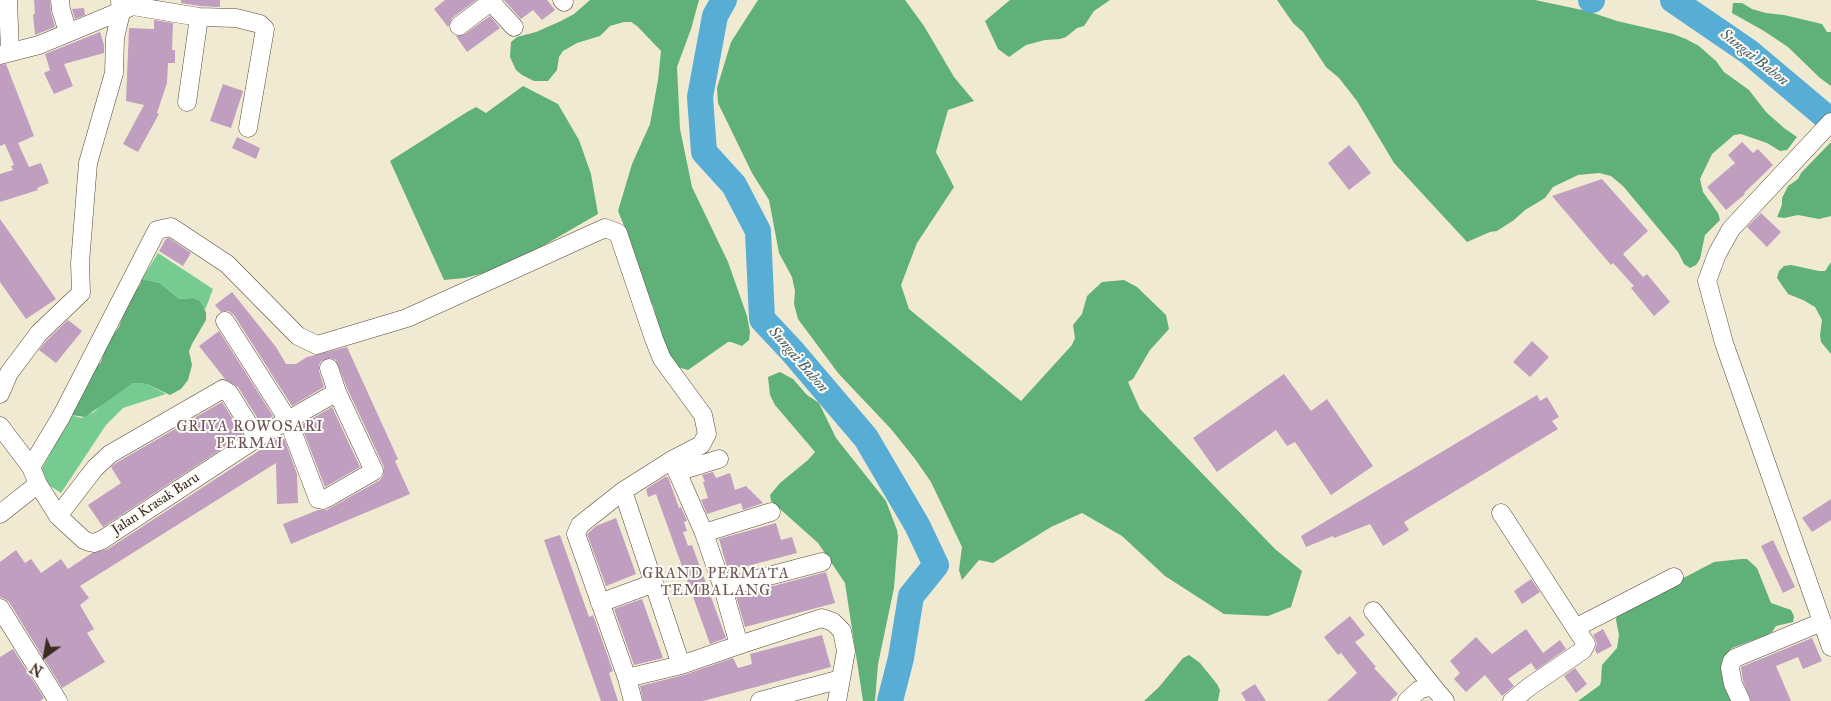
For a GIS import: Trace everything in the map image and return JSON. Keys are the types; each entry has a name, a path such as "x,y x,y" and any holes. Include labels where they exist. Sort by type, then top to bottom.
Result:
{"street":[{"path":"8,0 5,53 39,45 121,6 133,6 200,16 236,18 260,24 265,28 248,128"},
{"path":"60,0 68,32"},
{"path":"459,26 492,1 514,27"},
{"path":"0,394 9,373 39,332 81,293 80,263 88,163 114,74 115,38 121,6"},
{"path":"187,102 200,16"},
{"path":"1831,122 1731,229 1717,254 1707,281 1724,344 1831,647"},
{"path":"31,467 61,417 157,230 171,227 227,264 298,336 317,345 407,318 605,228 618,234 662,359 703,415 707,434 701,445 675,466 623,491 580,525 576,534 627,678 633,701"},
{"path":"224,321 288,420 316,497 320,500 327,498 374,471 337,392 329,368"},
{"path":"58,516 95,468 110,454 223,389 229,393 257,438"},
{"name":"Jalan Krasak Baru","path":"0,426 31,467 38,484 58,516 84,540 94,543 110,535 257,438 337,392"},
{"path":"675,466 719,459"},
{"path":"675,466 704,533 723,588 739,645"},
{"path":"0,514 38,484"},
{"path":"623,491 681,665"},
{"path":"704,533 771,512"},
{"path":"1501,513 1586,644 1585,647 1512,701"},
{"path":"723,588 822,562"},
{"path":"1576,627 1674,577"},
{"path":"600,603 654,583"},
{"path":"0,608 58,701"},
{"path":"1373,611 1439,694"},
{"path":"627,678 681,665 822,618 833,622 842,631 846,651 837,701"},
{"path":"1741,701 1733,684 1730,668 1732,661 1822,622"},
{"path":"760,701 841,679"},
{"path":"1407,701 1424,687 1439,694"}],"green space":[{"path":"590,0 699,0 677,67 680,129 692,187 728,262 747,316 750,332 749,340 742,346 728,342 688,370 674,366 657,327 654,308 642,283 630,240 618,211 632,164 650,124 661,51 637,26 631,22 624,22 610,26 600,36 577,43 563,51 559,57 557,70 548,81 534,81 522,75 516,70 510,57 511,42 517,37 536,32 561,21 574,14"},
{"path":"758,0 905,0 924,26 954,77 974,101 948,110 936,152 954,187 917,243 901,285 909,309 1021,401 1072,345 1075,338 1073,325 1082,314 1087,296 1102,282 1124,280 1137,287 1166,315 1169,329 1150,350 1133,379 1128,382 1140,409 1275,549 1302,571 1291,607 1268,616 1224,614 1165,576 1122,536 1082,513 1051,527 993,563 979,560 962,580 959,570 962,547 931,482 891,429 838,373 798,319 794,304 795,291 792,277 779,253 769,200 752,173 718,103 717,88 731,42"},
{"path":"1010,0 1110,0 1094,11 1084,26 1077,28 1066,37 1026,45 1009,57 998,49 985,21"},
{"path":"1277,0 1535,0 1587,11 1617,21 1673,34 1699,46 1716,61 1724,72 1749,90 1766,112 1797,137 1787,150 1780,151 1767,143 1741,134 1734,135 1712,154 1700,179 1703,192 1718,213 1720,220 1705,235 1700,259 1696,265 1690,268 1684,264 1678,252 1623,186 1611,176 1599,173 1578,175 1553,187 1545,198 1497,231 1467,242 1394,163 1357,101 1339,78 1326,67 1303,32 1293,23"},
{"path":"1733,3 1742,3 1752,9 1766,13 1784,15 1822,24 1827,32 1831,32 1831,86 1788,47 1732,13"},
{"path":"523,86 558,104 579,140 591,174 598,214 515,262 465,278 444,280 390,161 476,107 486,113"},
{"path":"1831,142 1831,216 1819,219 1798,215 1784,218 1777,217 1782,205 1782,198 1788,186 1798,179 1801,173"},
{"path":"158,253 213,289 205,310 199,300 193,298 179,299 160,283 142,279"},
{"path":"1831,262 1831,354 1821,342 1822,320 1815,307 1788,294 1777,278 1779,271 1784,266 1791,265 1825,271"},
{"path":"142,279 160,283 179,299 193,298 199,300 203,306 206,320 189,351 192,365 188,380 181,389 170,395 147,384 133,383 85,417 71,415 90,375 101,362 107,343 119,327 128,301 140,285"},
{"path":"780,372 793,379 807,395 819,403 836,438 886,501 897,530 894,588 878,664 875,701 863,701 845,583 818,543 771,501 770,495 780,483 815,452 775,405 770,395 768,377"},
{"path":"133,383 147,384 166,394 123,408 106,425 61,493 41,480 38,476 71,415 81,418 94,412 104,402"},
{"path":"1747,559 1757,568 1771,603 1791,610 1794,616 1793,622 1776,626 1767,635 1732,648 1728,653 1732,701 1578,701 1600,685 1602,665 1617,648 1619,635 1616,620 1617,613 1714,562"},
{"path":"1189,655 1200,663 1217,684 1220,690 1218,701 1144,701 1159,687 1183,658"}],"building":[{"path":"34,0 50,0 55,27 35,35 33,14 35,14"},
{"path":"181,0 220,0 220,7 181,3"},
{"path":"445,0 476,0 452,18 448,27 434,9"},
{"path":"504,0 547,0 555,10 542,20 533,10 521,19"},
{"path":"84,8 85,15 75,19 72,9"},
{"path":"490,16 500,28 467,52 456,36 465,34"},
{"path":"154,20 173,23 172,50 175,50 175,63 168,63 167,83 157,113 159,114 138,152 123,144 144,105 126,101 129,28 154,29"},
{"path":"100,32 104,53 64,64 73,86 54,94 44,73 50,70 45,54"},
{"path":"6,64 34,136 18,143 29,167 41,163 49,183 37,188 38,190 0,202 0,174 13,170 11,166 14,165 5,144 0,146 0,65"},
{"path":"223,84 243,91 231,128 210,121"},
{"path":"237,137 260,148 256,159 232,148"},
{"path":"1742,142 1753,153 1758,149 1773,165 1745,194 1726,210 1707,187 1735,163 1728,155"},
{"path":"1349,145 1371,173 1349,190 1328,163"},
{"path":"1602,179 1648,231 1623,254 1643,277 1647,274 1670,302 1654,316 1631,288 1634,286 1613,263 1611,265 1552,196"},
{"path":"1761,213 1781,232 1767,247 1747,227"},
{"path":"0,219 56,299 26,319 0,282"},
{"path":"169,238 191,253 183,266 159,251 166,239"},
{"path":"232,292 276,347 286,364 296,364 307,357 347,347 398,459 395,461 410,494 291,544 283,524 318,510 327,510 380,480 383,476 384,467 336,360 331,358 321,361 319,371 324,387 292,406 234,315 229,311 221,312 215,305"},
{"path":"68,320 82,331 56,363 39,350"},
{"path":"219,331 273,416 261,424 238,387 225,379 199,346"},
{"path":"1532,341 1549,357 1530,377 1513,362"},
{"path":"1284,374 1311,411 1327,399 1373,466 1331,495 1295,442 1287,446 1276,430 1217,472 1193,438"},
{"path":"1537,395 1540,401 1547,397 1559,417 1552,421 1558,429 1404,522 1409,530 1383,546 1370,524 1306,547 1301,536"},
{"path":"222,402 243,435 103,527 88,505 121,483 111,467"},
{"path":"332,407 360,467 325,487 301,425"},
{"path":"283,435 297,474 298,503 277,504 276,463 80,586 89,598 80,605 94,629 87,633 105,662 62,688 9,602 0,597 0,562 16,550 25,563 31,559 41,573 61,559 68,569 92,553 108,549"},
{"path":"713,472 716,478 730,473 735,490 746,486 763,503 743,510 741,503 707,514 701,500 708,498 702,475"},
{"path":"668,477 679,508 681,507 687,521 684,522 687,531 683,532 688,546 692,545 726,638 710,644 656,494 648,497 646,489"},
{"path":"1831,499 1831,520 1812,532 1802,518"},
{"path":"616,518 636,574 606,586 587,534 596,526"},
{"path":"776,523 781,540 792,537 797,553 728,571 719,539"},
{"path":"560,535 589,617 593,615 613,671 609,673 618,701 601,701 544,540"},
{"path":"1773,540 1795,587 1783,593 1761,546"},
{"path":"826,572 835,603 745,627 736,596"},
{"path":"1531,579 1540,592 1522,604 1514,591"},
{"path":"642,599 663,658 634,665 614,609"},
{"path":"1350,616 1365,635 1355,642 1376,667 1374,668 1398,694 1390,701 1327,701 1357,673 1341,653 1338,655 1324,637"},
{"path":"1526,629 1543,653 1560,640 1566,649 1536,670 1531,663 1508,679 1514,686 1502,696 1485,675 1466,692 1454,679 1460,673 1450,661 1476,637 1492,654"},
{"path":"1603,629 1612,646 1597,654 1595,650 1597,643 1593,635"},
{"path":"822,635 831,667 703,701 643,701 640,686 684,675 733,658 738,668 752,664 750,654"},
{"path":"1812,638 1822,661 1803,669 1798,657 1776,666 1791,701 1751,701 1743,681 1741,667"},
{"path":"13,649 44,698 40,701 0,701 0,657"},
{"path":"1575,668 1587,684 1576,693 1564,676"},
{"path":"1255,684 1266,701 1246,701 1241,693"}],"waterway":[{"name":"Sungai Babon","path":"724,0 715,16 700,97 704,152 734,185 758,231 762,319 792,351 866,438 917,525 936,565 911,596 901,658 890,701"},
{"name":"Sungai Babon","path":"1673,0 1749,52 1831,121"}],"district":[{"name":"GRIYA ROWOSARI PERMAI","path":"250,436"},
{"name":"GRAND PERMATA TEMBALANG","path":"716,582"}]}
